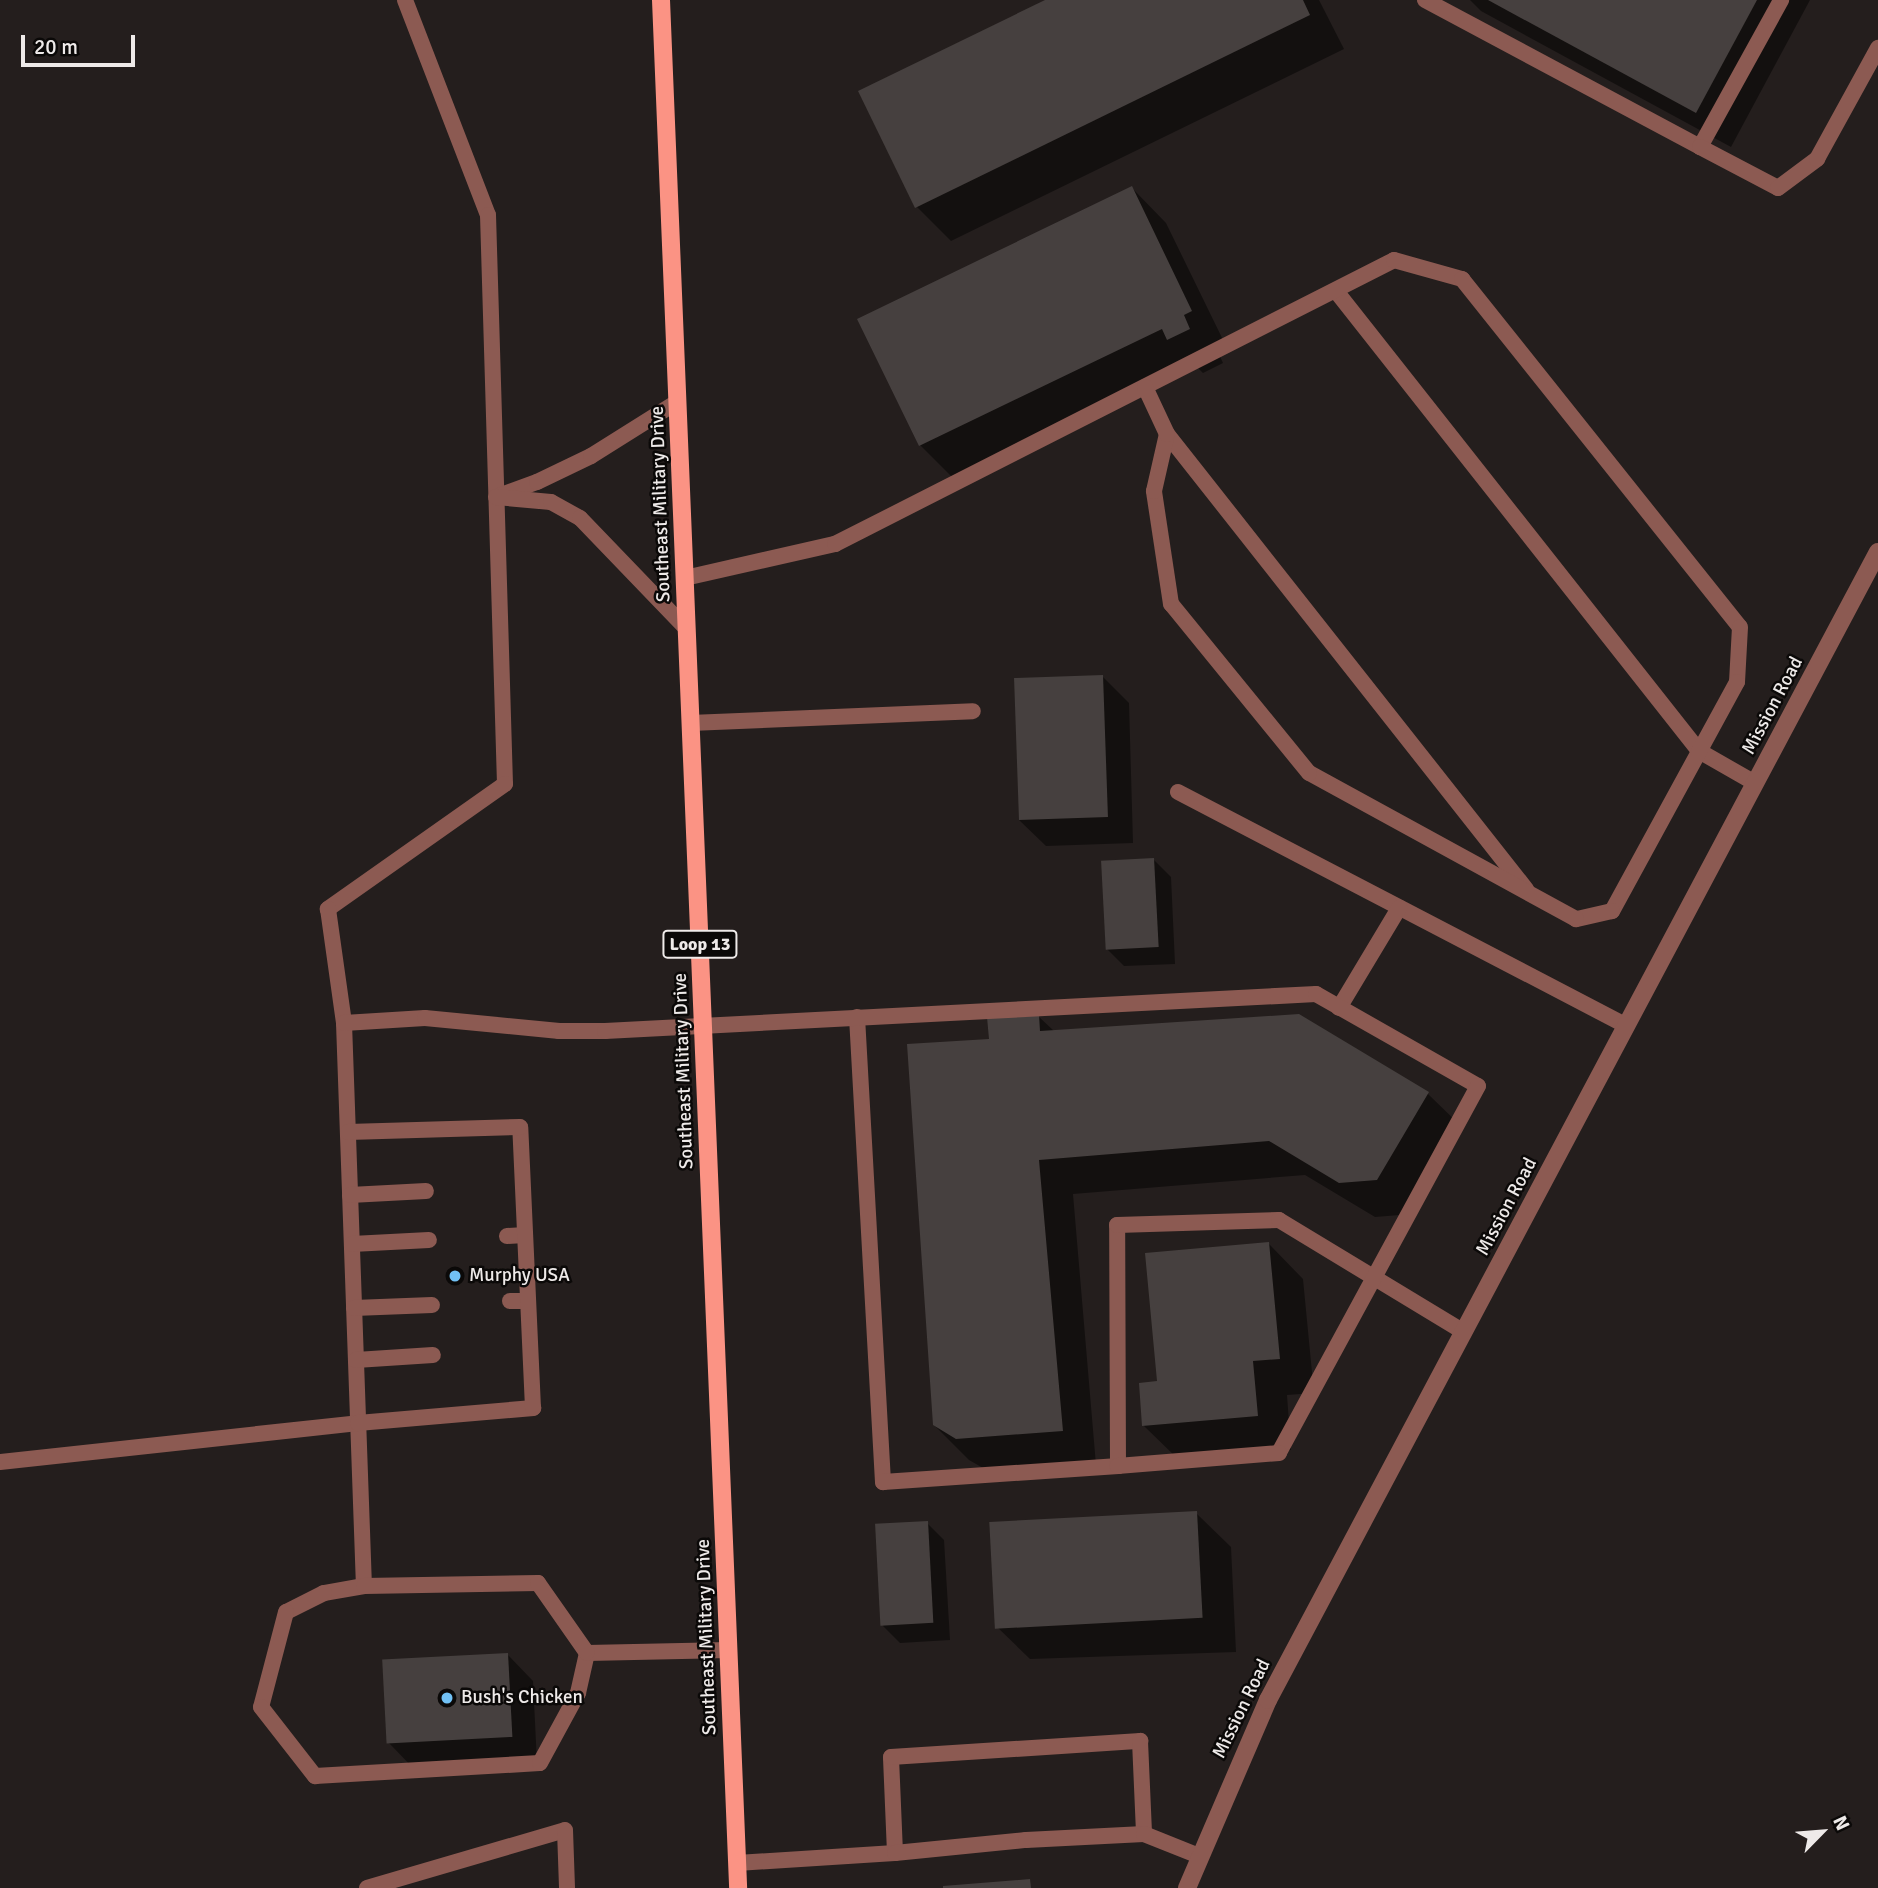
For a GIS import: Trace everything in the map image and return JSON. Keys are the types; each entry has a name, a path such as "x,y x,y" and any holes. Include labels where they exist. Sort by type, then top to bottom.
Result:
{"main road":[{"name":"Southeast Military Drive","path":"664,2 677,402 738,1888"}],"street":[{"name":"Mission Road","path":"1187,1888 1268,1700 1878,552"}],"lane":[{"path":"364,1586 344,1023 328,909 505,784 488,215 405,0"},
{"path":"1425,0 1779,188 1818,159 1878,48"},
{"path":"1700,146 1781,0"},
{"path":"685,578 835,544 1394,260 1462,279 1740,627 1737,682 1612,911 1576,919 1309,773 1171,604 1154,491 1167,434"},
{"path":"1336,291 1699,751 1755,783"},
{"path":"1145,387 1167,434 1530,894"},
{"path":"496,497 537,482 591,456 677,402"},
{"path":"496,497 551,502 580,518 687,629"},
{"path":"690,723 973,711"},
{"path":"1178,792 1627,1026"},
{"path":"1339,1008 1399,908"},
{"path":"344,1023 425,1018 559,1031 703,1028 857,1017 1316,994 1478,1086 1279,1453 883,1482 857,1017"},
{"path":"0,1462 358,1423 533,1408 525,1235 514,1188 520,1127 348,1132"},
{"path":"350,1195 426,1191"},
{"path":"1118,1466 1117,1225 1279,1220 1464,1332"},
{"path":"507,1236 525,1235"},
{"path":"352,1244 429,1240"},
{"path":"510,1301 528,1301"},
{"path":"354,1308 432,1305"},
{"path":"513,1351 530,1350"},
{"path":"356,1360 433,1355"},
{"path":"538,1583 587,1653 578,1693 540,1763 315,1776 261,1707 264,1695 286,1612 324,1593 364,1586 538,1583"},
{"path":"587,1653 729,1650"},
{"path":"895,1853 891,1756 1140,1741 1144,1834"},
{"path":"367,1888 565,1830 567,1888"},
{"path":"737,1863 895,1853 1026,1840 1144,1834 1199,1856"}],"building":[{"path":"1045,0 1303,0 1310,15 915,208 858,91"},
{"path":"1488,0 1757,0 1696,113"},
{"path":"1132,186 1192,311 1184,315 1190,329 1167,340 1162,329 919,446 857,319"},
{"path":"1103,675 1108,817 1019,820 1014,678"},
{"path":"1154,858 1159,947 1106,950 1101,861"},
{"path":"1039,1014 1040,1031 1299,1014 1429,1092 1377,1180 1339,1183 1269,1141 1039,1160 1063,1431 956,1439 933,1425 907,1044 989,1039 987,1017"},
{"path":"1269,1242 1280,1359 1253,1361 1258,1416 1142,1426 1139,1383 1157,1381 1145,1253"},
{"path":"1197,1511 1203,1618 995,1629 989,1522"},
{"path":"928,1521 933,1623 880,1626 875,1524"},
{"name":"Bush's Chicken","path":"508,1653 512,1737 387,1743 382,1660"},
{"path":"1030,1879 1031,1888 943,1888 943,1886"}],"place":[{"name":"Murphy USA","path":"455,1276"},
{"name":"Bush's Chicken","path":"447,1698"}]}
